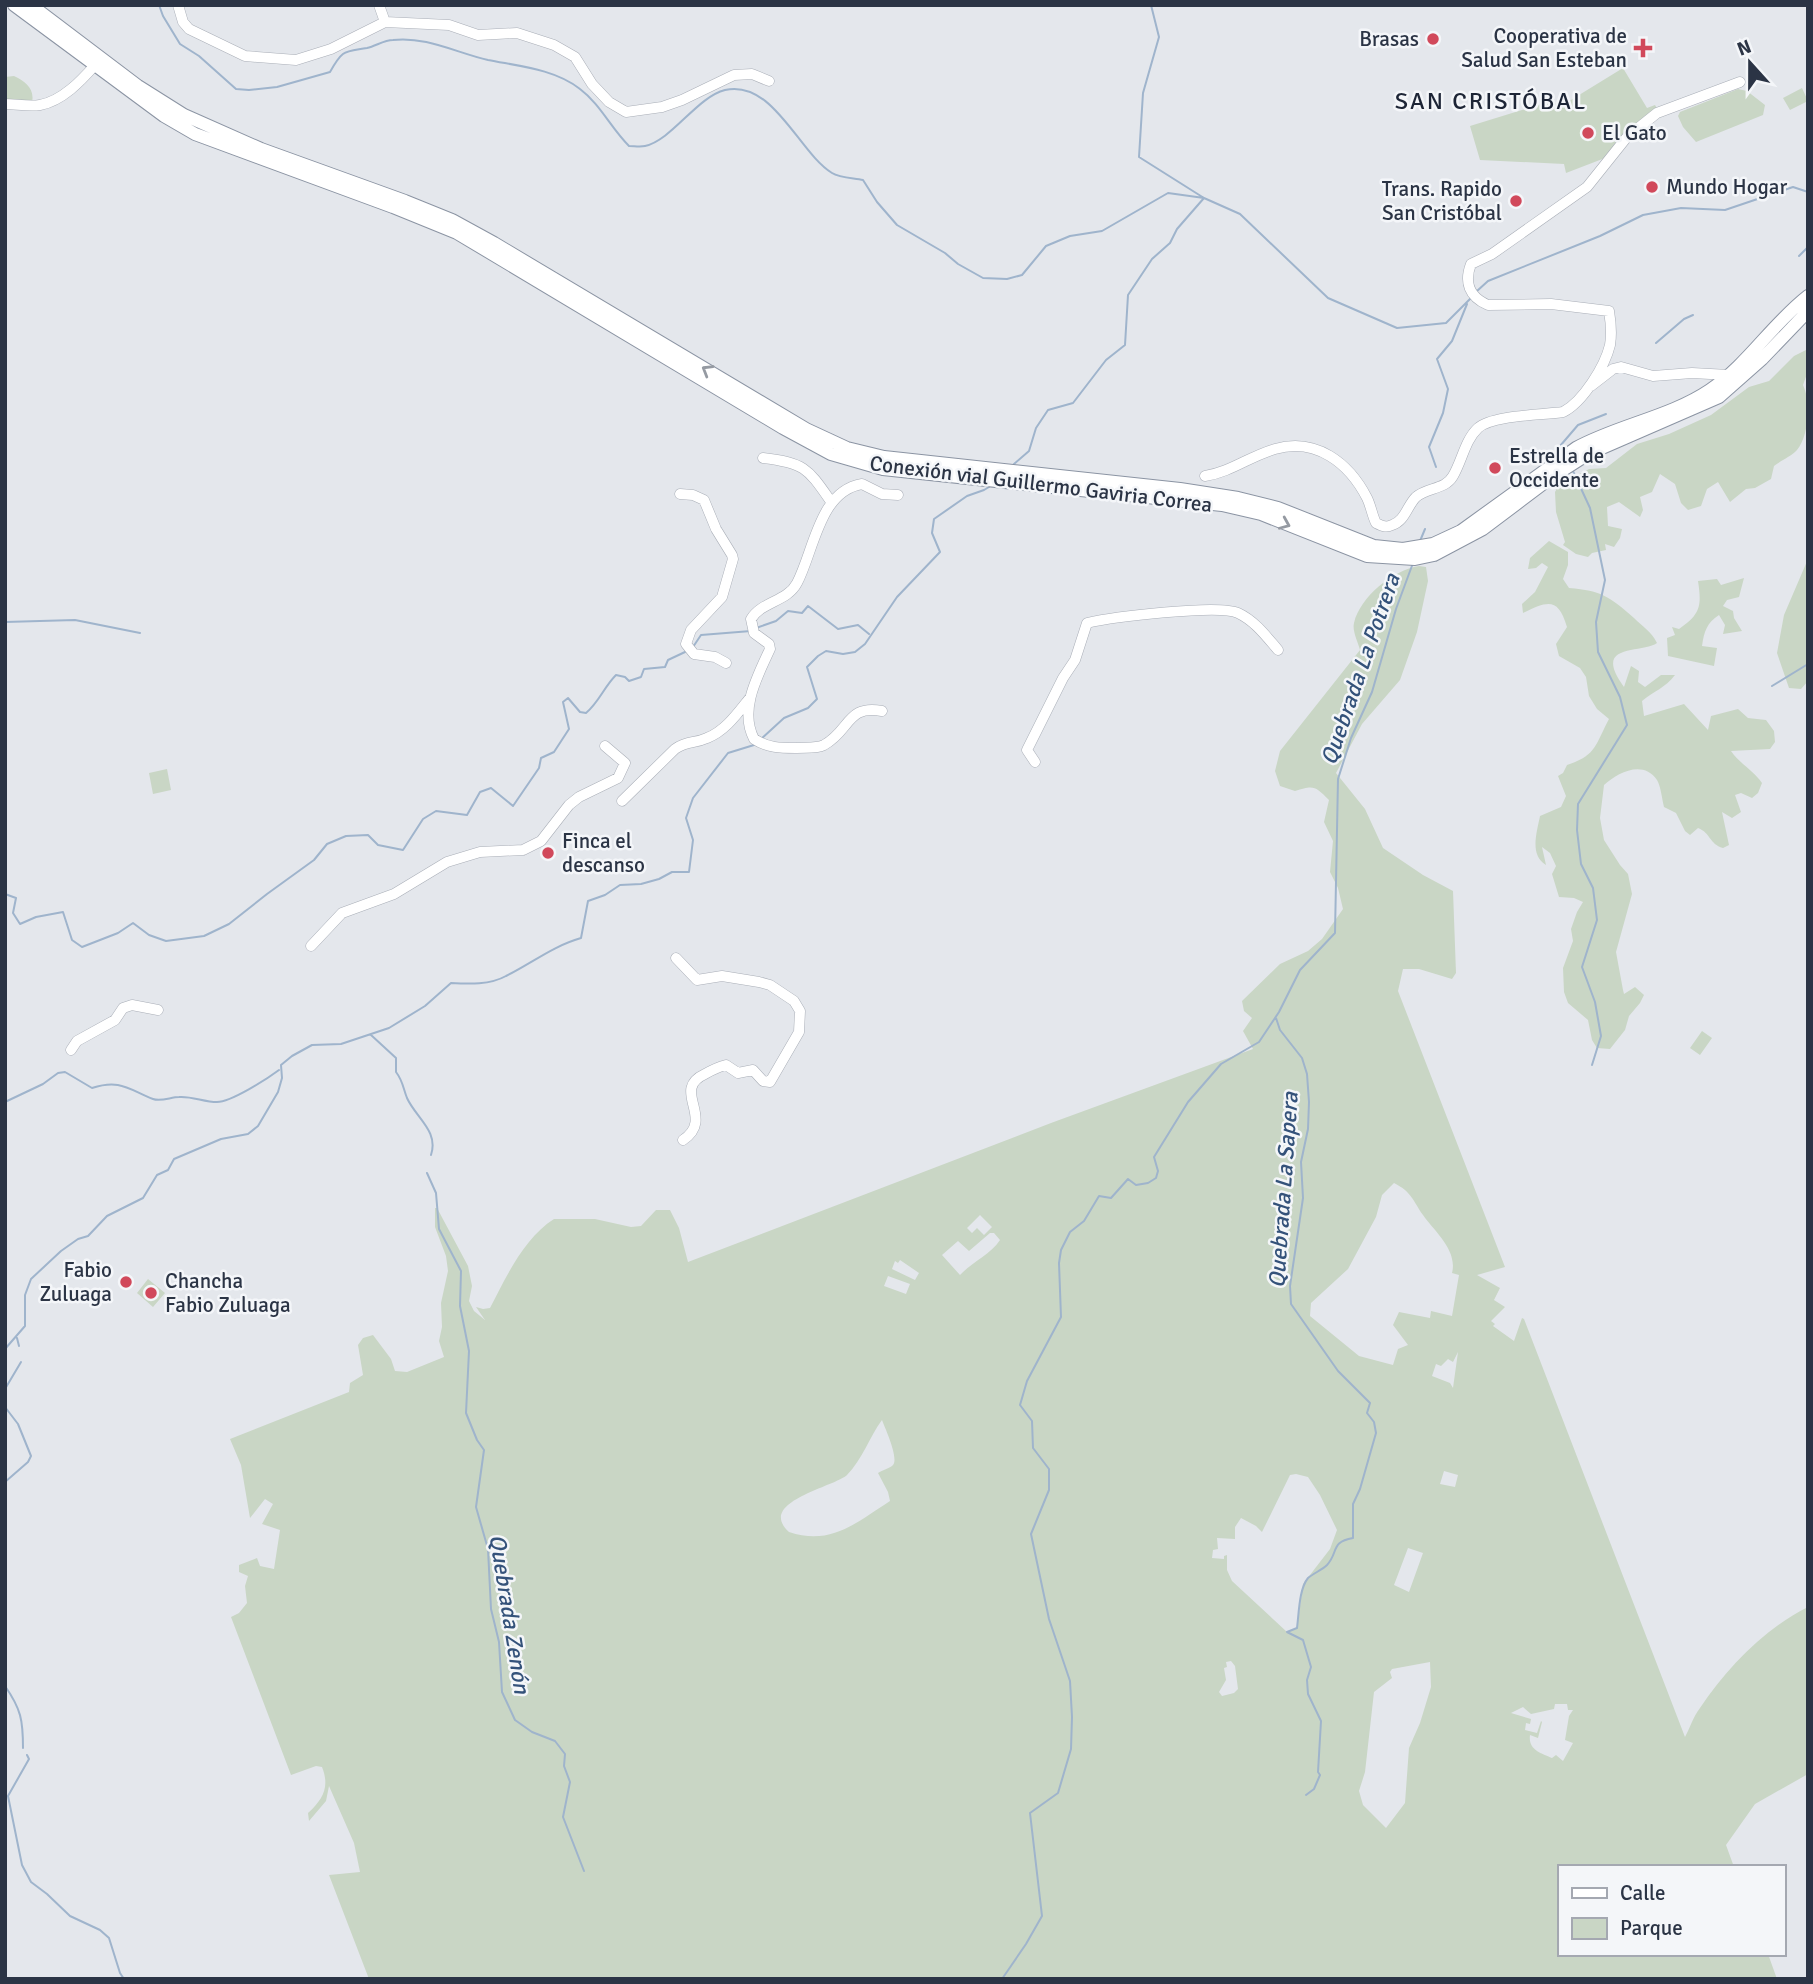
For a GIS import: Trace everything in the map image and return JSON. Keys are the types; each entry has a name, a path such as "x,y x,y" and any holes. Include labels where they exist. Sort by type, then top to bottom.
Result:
{"highway":[{"name":"Conexión vial Guillermo Gaviria Correa","path":"13,5 164,116 195,134 393,206 457,233 812,444 865,465 922,467 1077,483 1180,489 1248,500 1278,509 1405,560 1483,529 1549,473 1596,438 1696,399 1728,375 1808,296"},
{"name":"Conexión vial Guillermo Gaviria Correa","path":"31,5 138,86 208,128 405,201 472,231 770,409 828,440 864,453 922,467"},
{"name":"Conexión vial Guillermo Gaviria Correa","path":"1577,453 1600,447 1718,397 1762,359 1808,311"}],"street":[{"path":"178,5 183,22 189,29 245,56 296,60 313,56 385,22 449,25 478,35 517,33 554,45 575,57 592,84 609,102 626,112 672,104 734,75 752,74 769,81"},
{"path":"379,5 385,22"},
{"path":"5,104 48,103 68,91 95,65"},
{"path":"1591,386 1609,346 1612,328 1609,311 1551,304 1488,305 1478,301 1472,294 1467,275 1471,264 1492,254 1587,187 1627,137 1648,118 1740,82"},
{"path":"1205,476 1234,468 1276,449 1312,447 1326,452 1356,481 1368,500 1376,523 1384,527 1394,525 1402,518 1416,497 1447,484 1470,439 1478,428 1490,421 1568,410 1591,386 1613,369 1621,367 1653,376 1692,373 1728,375"},
{"path":"763,458 791,461 811,474 832,503"},
{"path":"622,801 675,749 685,742 704,740 716,734 750,698 769,649 769,644 754,633 751,619 761,609 792,592 832,503 847,489 862,484 882,494 898,495"},
{"path":"680,494 693,495 704,500 716,529 732,555 722,597 691,631 686,644 694,654 715,657 726,663"},
{"path":"1035,762 1027,750 1063,678 1075,660 1087,623 1117,616 1235,611 1260,629 1278,650"},
{"path":"750,698 749,730 754,739 778,749 822,746 836,736 860,711 867,708 882,710"},
{"path":"311,946 342,913 394,894 447,862 480,852 523,850 541,841 569,805 579,797 618,778 625,764 605,746"},
{"path":"676,958 693,978 722,976 770,985 794,1001 800,1011 801,1021 799,1032 770,1082 763,1081 752,1070 738,1073 726,1065 693,1080 690,1087 694,1104 694,1128 692,1133 682,1140"},
{"path":"71,1050 77,1041 116,1020 124,1008 132,1005 158,1010"}],"green space":[{"path":"1623,68 1647,108 1655,105 1660,114 1605,158 1566,173 1564,164 1480,160 1470,126 1541,104 1566,103"},
{"path":"14,76 28,86 33,97 32,102 5,99 5,77"},
{"path":"1802,88 1808,101 1790,110 1783,98"},
{"path":"1738,89 1747,91 1765,105 1763,115 1696,142 1683,127 1678,116 1680,112"},
{"path":"1808,349 1808,371 1803,385 1808,409 1804,436 1795,452 1774,466 1771,479 1755,488 1746,489 1730,502 1718,482 1707,489 1701,506 1688,510 1681,503 1675,484 1660,474 1652,492 1640,497 1643,510 1640,517 1619,502 1607,507 1608,526 1622,529 1614,547 1605,544 1606,550 1592,553 1588,557 1576,554 1563,545 1565,542 1556,512 1555,492 1559,485 1589,469 1606,468 1637,444 1669,434 1711,415 1749,387 1769,381 1794,356"},
{"path":"1549,541 1568,552 1568,565 1563,579 1569,588 1597,593 1611,600 1647,629 1657,643 1616,656 1613,663 1615,673 1624,687 1631,666 1639,671 1638,682 1645,687 1661,675 1675,675 1642,701 1644,716 1684,704 1708,730 1711,716 1738,709 1748,718 1766,720 1774,731 1775,742 1770,749 1731,751 1762,783 1758,793 1752,798 1741,793 1735,795 1741,812 1732,818 1722,812 1729,845 1723,848 1698,828 1690,835 1685,831 1676,813 1664,807 1657,780 1645,770 1630,770 1604,785 1600,818 1604,840 1628,874 1632,894 1616,952 1623,990 1624,994 1635,987 1644,995 1629,1016 1625,1030 1610,1049 1597,1048 1592,1040 1588,1020 1568,1003 1564,992 1563,968 1573,941 1571,929 1583,902 1559,897 1552,874 1556,866 1550,853 1542,847 1546,865 1537,855 1536,849 1540,816 1561,807 1566,796 1558,776 1567,765 1590,753 1609,719 1597,709 1589,696 1586,677 1580,668 1559,656 1556,644 1567,627 1560,610 1556,606 1546,604 1523,613 1522,604 1535,592 1548,567 1542,563 1536,568 1528,569 1530,558"},
{"path":"1808,559 1808,681 1801,689 1789,688 1777,653 1784,615"},
{"path":"1419,566 1426,567 1428,581 1417,632 1400,680 1362,724 1336,773 1365,809 1383,848 1453,891 1456,973 1452,979 1419,969 1403,969 1398,991 1505,1267 1477,1275 1500,1288 1494,1300 1505,1307 1491,1321 1495,1324 1493,1326 1514,1341 1522,1318 1524,1319 1685,1737 1698,1711 1734,1664 1776,1626 1808,1607 1808,1774 1755,1804 1726,1845 1733,1865 1558,1865 1558,1956 1769,1956 1777,1979 369,1979 329,1875 360,1872 354,1843 329,1786 326,1801 309,1821 308,1813 324,1792 322,1767 316,1766 291,1775 231,1617 239,1613 247,1603 245,1586 248,1576 239,1572 239,1565 257,1558 260,1566 274,1569 280,1530 262,1524 273,1504 265,1499 250,1518 241,1465 230,1439 349,1392 350,1383 363,1375 358,1345 363,1338 373,1335 391,1359 395,1371 407,1372 444,1357 439,1341 442,1327 441,1303 448,1271 446,1256 435,1227 435,1208 468,1266 472,1286 469,1301 474,1311 485,1320 476,1307 490,1308 525,1247 554,1219 595,1219 631,1227 641,1226 656,1210 670,1210 679,1228 688,1262 1253,1049 1243,1031 1252,1018 1244,1011 1242,1001 1280,964 1308,951 1322,939 1343,909 1338,888 1330,872 1333,841 1324,822 1329,800 1314,788 1295,791 1280,786 1275,771 1280,751 1360,650 1354,626 1357,613 1363,604 1379,586 1399,573","holes":["1394,1183 1400,1186 1439,1234 1452,1256 1452,1273 1459,1275 1452,1316 1431,1311 1430,1318 1399,1312 1393,1325 1408,1345 1398,1349 1393,1365 1359,1356 1310,1316 1311,1303 1348,1269 1376,1217 1382,1195","980,1215 992,1227 984,1235 977,1228 972,1233 967,1228","990,1233 994,1233 1000,1240 960,1275 942,1255 958,1241 969,1251","900,1260 919,1273 915,1280 892,1269 895,1261 898,1263","888,1276 910,1284 906,1294 884,1286","1458,1352 1453,1388 1450,1383 1432,1376 1436,1364 1441,1366 1448,1359 1453,1362","882,1420 893,1450 894,1461 892,1466 878,1473 890,1501 854,1524 830,1534 804,1536 789,1532 781,1521 782,1512 801,1497 847,1475","1444,1471 1458,1475 1455,1487 1440,1484","1296,1474 1308,1477 1337,1530 1330,1549 1303,1584 1297,1628 1287,1632 1232,1581 1227,1570 1227,1555 1224,1559 1212,1558 1213,1550 1218,1549 1217,1538 1235,1539 1235,1527 1241,1518 1262,1532 1290,1475","1408,1548 1423,1553 1409,1592 1394,1585","1231,1661 1235,1666 1238,1689 1222,1696 1219,1692 1226,1680 1226,1662","1430,1662 1431,1687 1409,1748 1405,1803 1386,1828 1363,1805 1359,1791 1365,1772 1374,1692 1392,1678 1392,1669","1555,1704 1567,1704 1568,1710 1573,1710 1569,1716 1565,1740 1573,1743 1563,1761 1556,1755 1552,1758 1533,1748 1530,1735 1538,1738 1541,1721 1537,1733 1525,1730 1526,1723 1530,1724 1531,1719 1511,1713 1523,1707 1531,1714 1554,1709"]},
{"path":"1744,578 1739,597 1727,600 1723,606 1733,611 1742,631 1723,634 1725,625 1719,615 1705,632 1702,646 1717,648 1714,666 1668,656 1667,638 1675,635 1672,627 1679,629 1698,609 1698,581 1717,579 1721,585"},
{"path":"167,769 171,790 153,794 149,773"},
{"path":"1702,1031 1712,1038 1700,1055 1690,1048"},
{"name":"Chancha Fabio Zuluaga","path":"148,1279 165,1293 153,1307 137,1293"}],"waterway":[{"path":"159,5 180,44 199,56 236,89 277,87 330,72 341,55 349,51 390,40 417,40 488,60 536,69 570,82 600,109 629,146 645,146 665,136 715,94 725,90 742,90 771,106 808,150 832,173 863,180 897,225 983,278 1007,279 1022,275 1046,246 1070,236 1102,231 1168,193 1204,198 1240,214 1328,298 1397,328 1446,323 1471,298"},
{"path":"1014,464 1029,451 1036,428 1048,410 1073,403 1106,360 1125,345 1128,295 1152,259 1170,243 1177,229 1204,198 1139,157 1143,93 1159,37 1151,5"},
{"path":"1477,291 1488,281 1600,236 1643,215 1681,208 1725,210 1793,187 1808,192"},
{"path":"1799,256 1808,247"},
{"path":"1436,467 1429,447 1443,413 1448,389 1437,359 1452,341 1467,304"},
{"path":"1656,343 1684,319 1693,315"},
{"path":"1563,452 1560,446 1578,425 1606,414"},
{"path":"1572,469 1590,508 1605,580 1596,622 1598,652 1620,697 1627,725 1578,804 1577,830 1581,864 1593,888 1597,920 1582,967 1595,1002 1601,1036 1592,1065"},
{"path":"761,739 784,718 808,708 817,699 807,667 826,651 843,654 855,652 865,644 897,597 940,552 932,533 934,519 967,496 989,487"},
{"name":"Quebrada La Potrera","path":"1420,541 1425,529"},
{"name":"Quebrada La Potrera","path":"1002,1979 1042,1916 1030,1813 1058,1793 1071,1749 1070,1681 1049,1619 1031,1534 1049,1490 1049,1469 1033,1448 1032,1421 1020,1405 1027,1381 1061,1317 1061,1250 1070,1232 1084,1221 1099,1196 1111,1198 1128,1179 1136,1185 1156,1178 1158,1171 1154,1157 1188,1102 1221,1064 1259,1042 1279,1012 1300,970 1335,933 1338,779 1351,738 1372,692 1396,609 1413,563"},
{"path":"756,628 776,621 788,611 802,613 808,606 838,629 858,625 869,634"},
{"path":"5,622 75,620 140,633"},
{"path":"693,647 701,635 751,631"},
{"path":"5,894 16,898 13,913 20,924 36,917 63,912 72,940 82,947 118,933 133,923 149,935 166,941 204,936 229,924 314,860 327,844 346,836 368,835 378,845 403,850 423,819 436,811 467,815 480,792 491,788 513,806 539,768 541,758 554,752 569,729 563,702 568,698 580,712 586,713 616,675 629,681 641,677 644,669 665,667 668,660 685,652"},
{"path":"1772,686 1808,664"},
{"path":"5,1349 25,1326 25,1295 31,1279 61,1251 78,1239 88,1236 107,1216 143,1198 157,1175 168,1170 174,1159 221,1139 248,1134 258,1126 278,1092 282,1078 281,1065 292,1056 312,1045 341,1044 389,1028 425,1006 451,983 479,983 500,979 552,950 581,938 588,901 605,895 620,885 641,884 672,872 689,872 693,840 686,818 693,798 728,753 754,745"},
{"name":"Quebrada La Sapera","path":"1276,1018 1280,1030 1302,1058 1307,1074 1309,1102 1308,1129 1301,1162 1303,1198 1290,1286 1291,1304 1338,1371 1370,1403 1367,1413 1374,1422 1376,1433 1353,1504 1353,1538 1341,1542 1327,1565 1308,1578 1301,1595 1297,1628 1287,1632 1303,1640 1311,1667 1307,1680 1308,1694 1321,1721 1320,1775 1314,1789 1306,1795"},
{"name":"Quebrada Zenón","path":"371,1035 396,1058 396,1072 407,1098 432,1139 431,1155"},
{"path":"5,1102 43,1084 58,1073 65,1072 92,1088 117,1085 156,1100 184,1097 217,1102 240,1094 279,1070"},
{"name":"Quebrada Zenón","path":"427,1173 436,1193 439,1229 461,1271 460,1306 469,1351 466,1413 484,1450 476,1507 488,1549 491,1609 499,1642 502,1692 515,1720 532,1732 555,1741 565,1754 564,1766 570,1782 563,1817 584,1871"},
{"path":"17,1338 19,1346"},
{"path":"5,1389 21,1362"},
{"path":"5,1407 18,1424 31,1456 28,1462 5,1482"},
{"path":"5,1507 5,1521"},
{"path":"5,1686 20,1715 23,1748"},
{"path":"27,1755 29,1759 8,1796 22,1865 31,1882 70,1916 100,1930 109,1938 124,1979"}],"place":[{"name":"Brasas","path":"1433,39"},
{"name":"Cooperativa de Salud San Esteban","path":"1643,48"},
{"name":"El Gato","path":"1588,133"},
{"name":"Mundo Hogar","path":"1652,187"},
{"name":"Trans. Rapido San Cristóbal","path":"1516,201"},
{"name":"Estrella de Occidente","path":"1495,468"},
{"name":"Finca el descanso","path":"548,853"},
{"name":"Fabio Zuluaga","path":"126,1282"},
{"name":"Chancha Fabio Zuluaga","path":"151,1293"}],"district":[{"name":"SAN CRISTÓBAL","path":"1491,101"}]}
